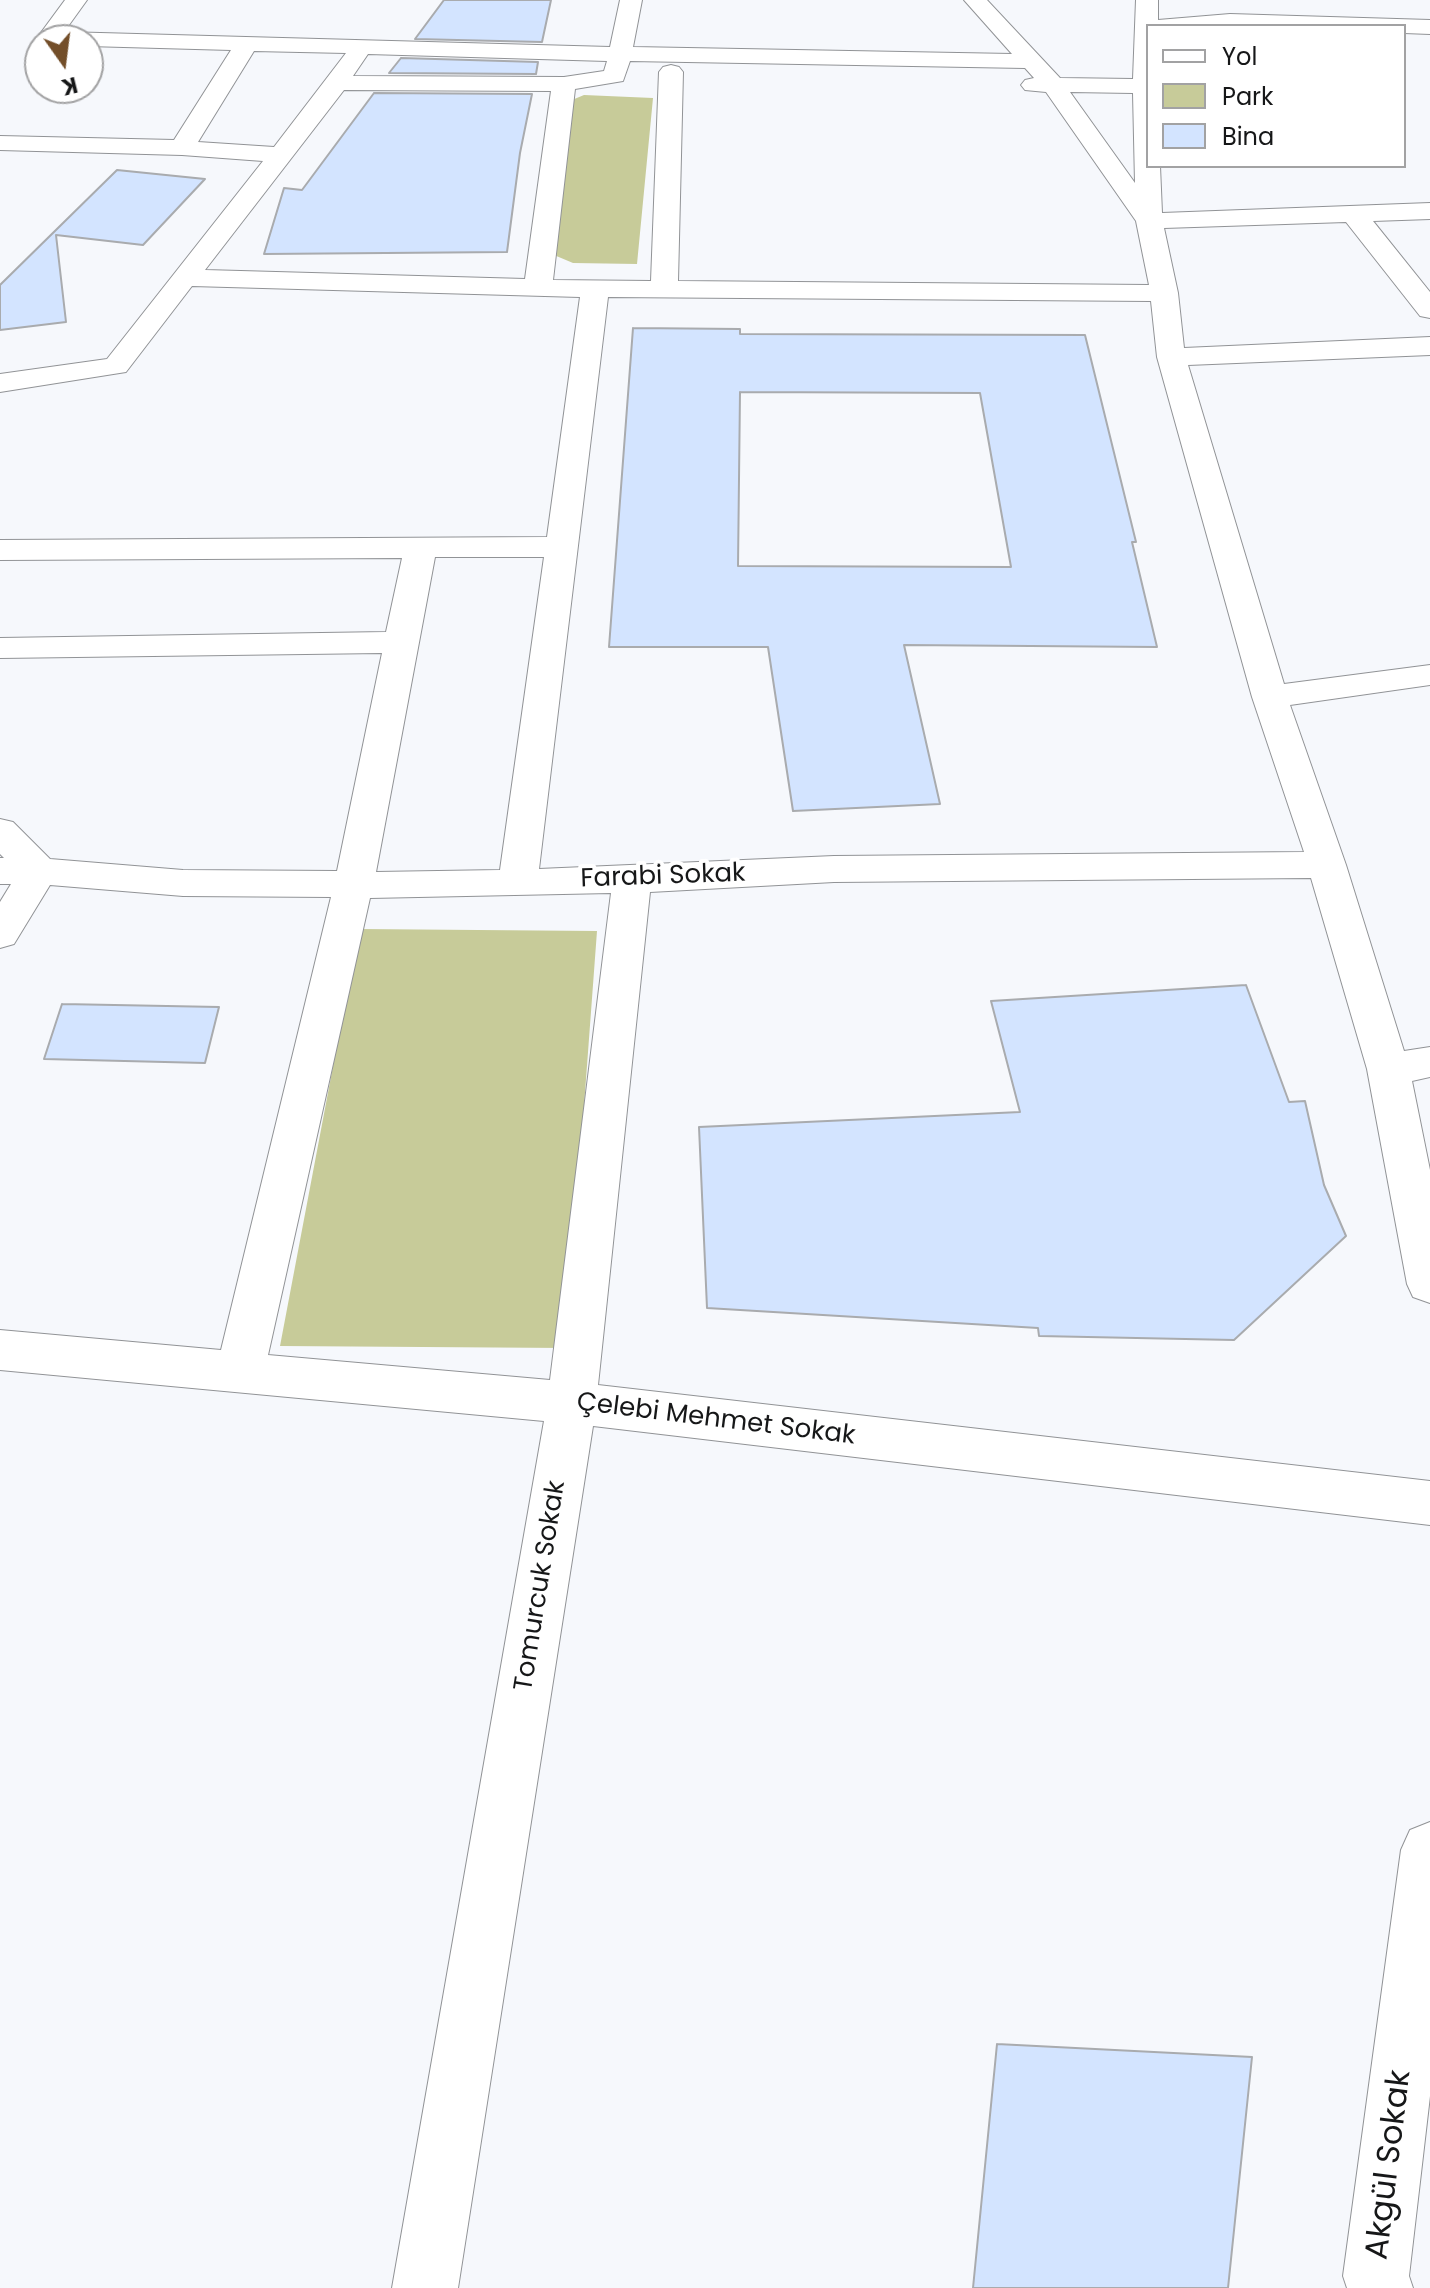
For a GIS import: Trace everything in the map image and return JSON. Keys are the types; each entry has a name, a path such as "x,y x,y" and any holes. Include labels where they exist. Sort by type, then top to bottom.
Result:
{"street":[{"path":"76,0 48,38 362,46 618,65 1042,73 1145,86"},
{"path":"618,65 631,0"},
{"path":"975,0 1042,73 1149,221"},
{"path":"1147,0 1151,24"},
{"path":"1190,24 1230,21 1330,24"},
{"path":"1406,26 1430,27"},
{"path":"182,148 247,43"},
{"path":"0,383 116,366 337,83 362,46"},
{"path":"337,83 564,84 618,65 671,72 1042,73"},
{"path":"664,289 671,72"},
{"path":"1146,76 1146,120"},
{"path":"538,287 564,84"},
{"path":"0,143 182,148 279,155"},
{"path":"1147,168 1149,221 1164,293 1171,357 1270,697 1327,865 1388,1069 1430,1284"},
{"path":"1149,221 1430,211"},
{"path":"1353,213 1430,310"},
{"path":"187,278 595,289 1164,293"},
{"path":"518,881 595,289"},
{"path":"1171,357 1430,346"},
{"path":"0,550 561,547"},
{"path":"240,1372 354,884 420,548"},
{"path":"0,648 402,642"},
{"path":"1270,697 1430,675"},
{"path":"0,831 39,871 0,934"},
{"name":"Farabi Sokak","path":"0,871 39,871 183,883 354,884 632,880 834,869 1327,865"},
{"name":"Tomurcuk Sokak","path":"425,2288 572,1403 632,880"},
{"path":"1388,1069 1430,1062"},
{"name":"Çelebi Mehmet Sokak","path":"0,1350 572,1403 1430,1503"},
{"name":"Akgül Sokak","path":"1375,2284 1430,1850"}],"green space":[{"path":"584,95 653,98 637,264 573,263 554,255 572,100"},
{"path":"359,929 597,931 566,1348 280,1346"}],"building":[{"path":"444,0 551,0 542,42 415,39"},
{"path":"401,58 538,62 536,74 389,73"},
{"path":"374,93 532,94 520,153 507,252 264,254 284,188 302,190"},
{"path":"117,170 205,179 143,245 56,235 66,322 0,330 0,285"},
{"path":"633,328 740,329 740,334 1085,335 1136,542 1132,542 1157,647 904,645 940,804 793,811 768,647 609,647","holes":["740,392 980,393 1011,567 738,566"]},
{"path":"1246,985 1289,1102 1305,1101 1324,1185 1346,1236 1234,1340 1039,1336 1038,1328 707,1308 699,1127 1020,1112 991,1001"},
{"path":"62,1004 219,1007 205,1063 44,1059"},
{"path":"997,2044 1252,2057 1228,2288 973,2288"}]}
